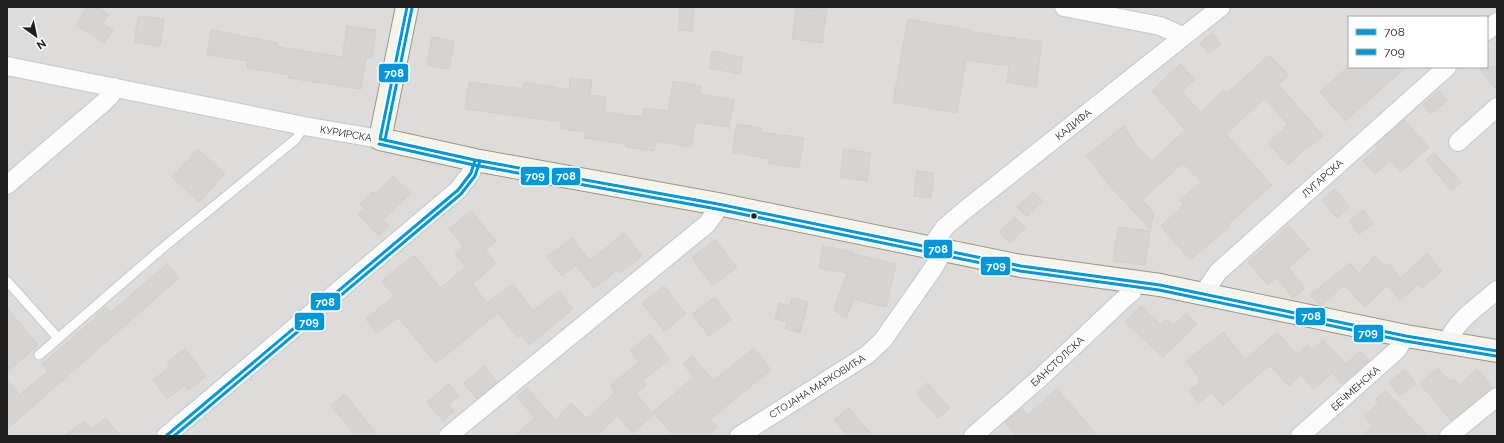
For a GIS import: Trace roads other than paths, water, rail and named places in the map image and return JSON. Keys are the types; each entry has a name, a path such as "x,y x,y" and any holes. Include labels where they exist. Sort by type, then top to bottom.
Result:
{"street":[{"path":"380,139 407,7"},
{"path":"1064,7 1160,26 1183,36"},
{"name":"КАДИФА","path":"937,248 945,227 965,210 1221,7"},
{"path":"1488,30 1497,22"},
{"name":"КУРИРСКА","path":"7,66 304,126 380,139 475,160 718,204 1043,270 1134,281 1406,336 1497,351"},
{"name":"ЛУГАРСКА","path":"1203,294 1218,272 1446,68"},
{"path":"7,185 103,103 111,95 114,87"},
{"path":"1458,142 1497,107"},
{"path":"166,436 458,190 471,174 475,160"},
{"path":"448,436 707,224 715,213 718,204"},
{"name":"СТОЈАНА МАРКОВИЋА","path":"739,436 867,355 882,340 932,270 937,248"},
{"name":"БАНСТОЛСКА","path":"973,436 1040,378 1128,296 1132,292 1134,281"},
{"path":"1447,343 1451,332 1458,324 1497,290"},
{"name":"БЕЧМЕНСКА","path":"1300,436 1397,350 1406,336"},
{"path":"1448,436 1497,397"}],"lane":[{"path":"39,355 159,251 296,138 304,126"},
{"path":"7,281 58,338"}]}
